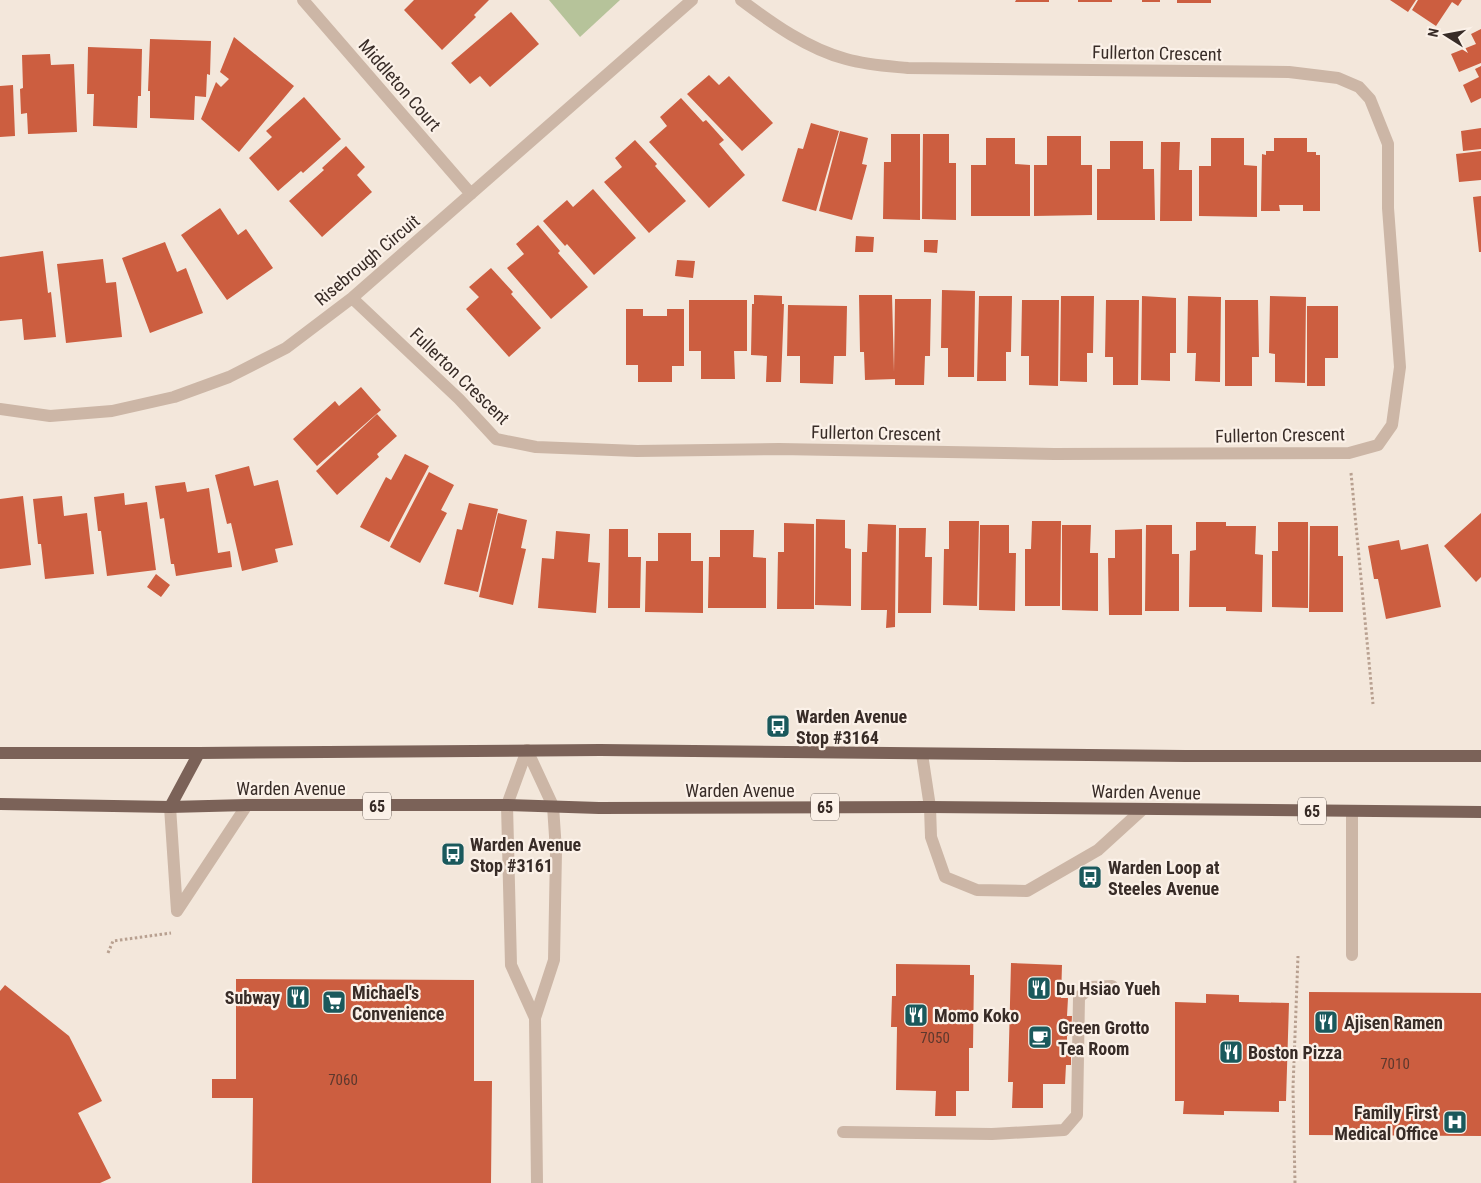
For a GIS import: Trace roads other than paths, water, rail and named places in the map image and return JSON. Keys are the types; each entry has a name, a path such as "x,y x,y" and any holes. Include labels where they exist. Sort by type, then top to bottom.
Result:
{"main road":[{"name":"Warden Avenue","path":"0,753 527,750 1176,756 1481,756"},
{"path":"170,806 199,753"},
{"name":"Warden Avenue","path":"0,804 553,806 599,808 930,807 1481,812"}],"street":[{"name":"Middleton Court","path":"303,0 471,194"},
{"name":"Risebrough Circuit","path":"0,409 50,416 112,411 174,397 229,377 286,348 352,298 692,0"},
{"name":"Fullerton Crescent","path":"352,298 459,399 496,439 536,448 637,451 779,450 1054,454 1349,453 1378,445 1392,425 1400,367 1388,208 1388,144 1370,99 1359,87 1338,78 1289,72 908,68 872,65 845,59 815,48 766,19 741,0"},
{"path":"527,750 507,806 511,965 535,1018"},
{"path":"527,750 553,806 556,851 554,960 535,1018 536,1183"},
{"path":"922,754 930,807 932,837 945,877 977,890 1027,891 1098,850 1143,809"},
{"path":"170,806 177,911 247,805"},
{"path":"1352,811 1352,955"},
{"path":"843,1132 992,1134 1064,1130 1077,1115 1079,997 1092,986 1112,986"}],"place":[{"name":"Warden Avenue Stop #3164","path":"778,726"},
{"name":"Warden Avenue Stop #3161","path":"453,854"},
{"name":"Warden Loop at Steeles Avenue","path":"1090,877"},
{"name":"Du Hsiao Yueh","path":"1039,988"},
{"name":"Subway","path":"298,997"},
{"name":"Michael's Convenience","path":"334,1002"},
{"name":"Momo Koko","path":"916,1015"},
{"name":"Ajisen Ramen","path":"1326,1022"},
{"name":"Green Grotto Tea Room","path":"1040,1037"},
{"name":"Boston Pizza","path":"1231,1052"},
{"name":"Family First Medical Office","path":"1455,1122"}]}
